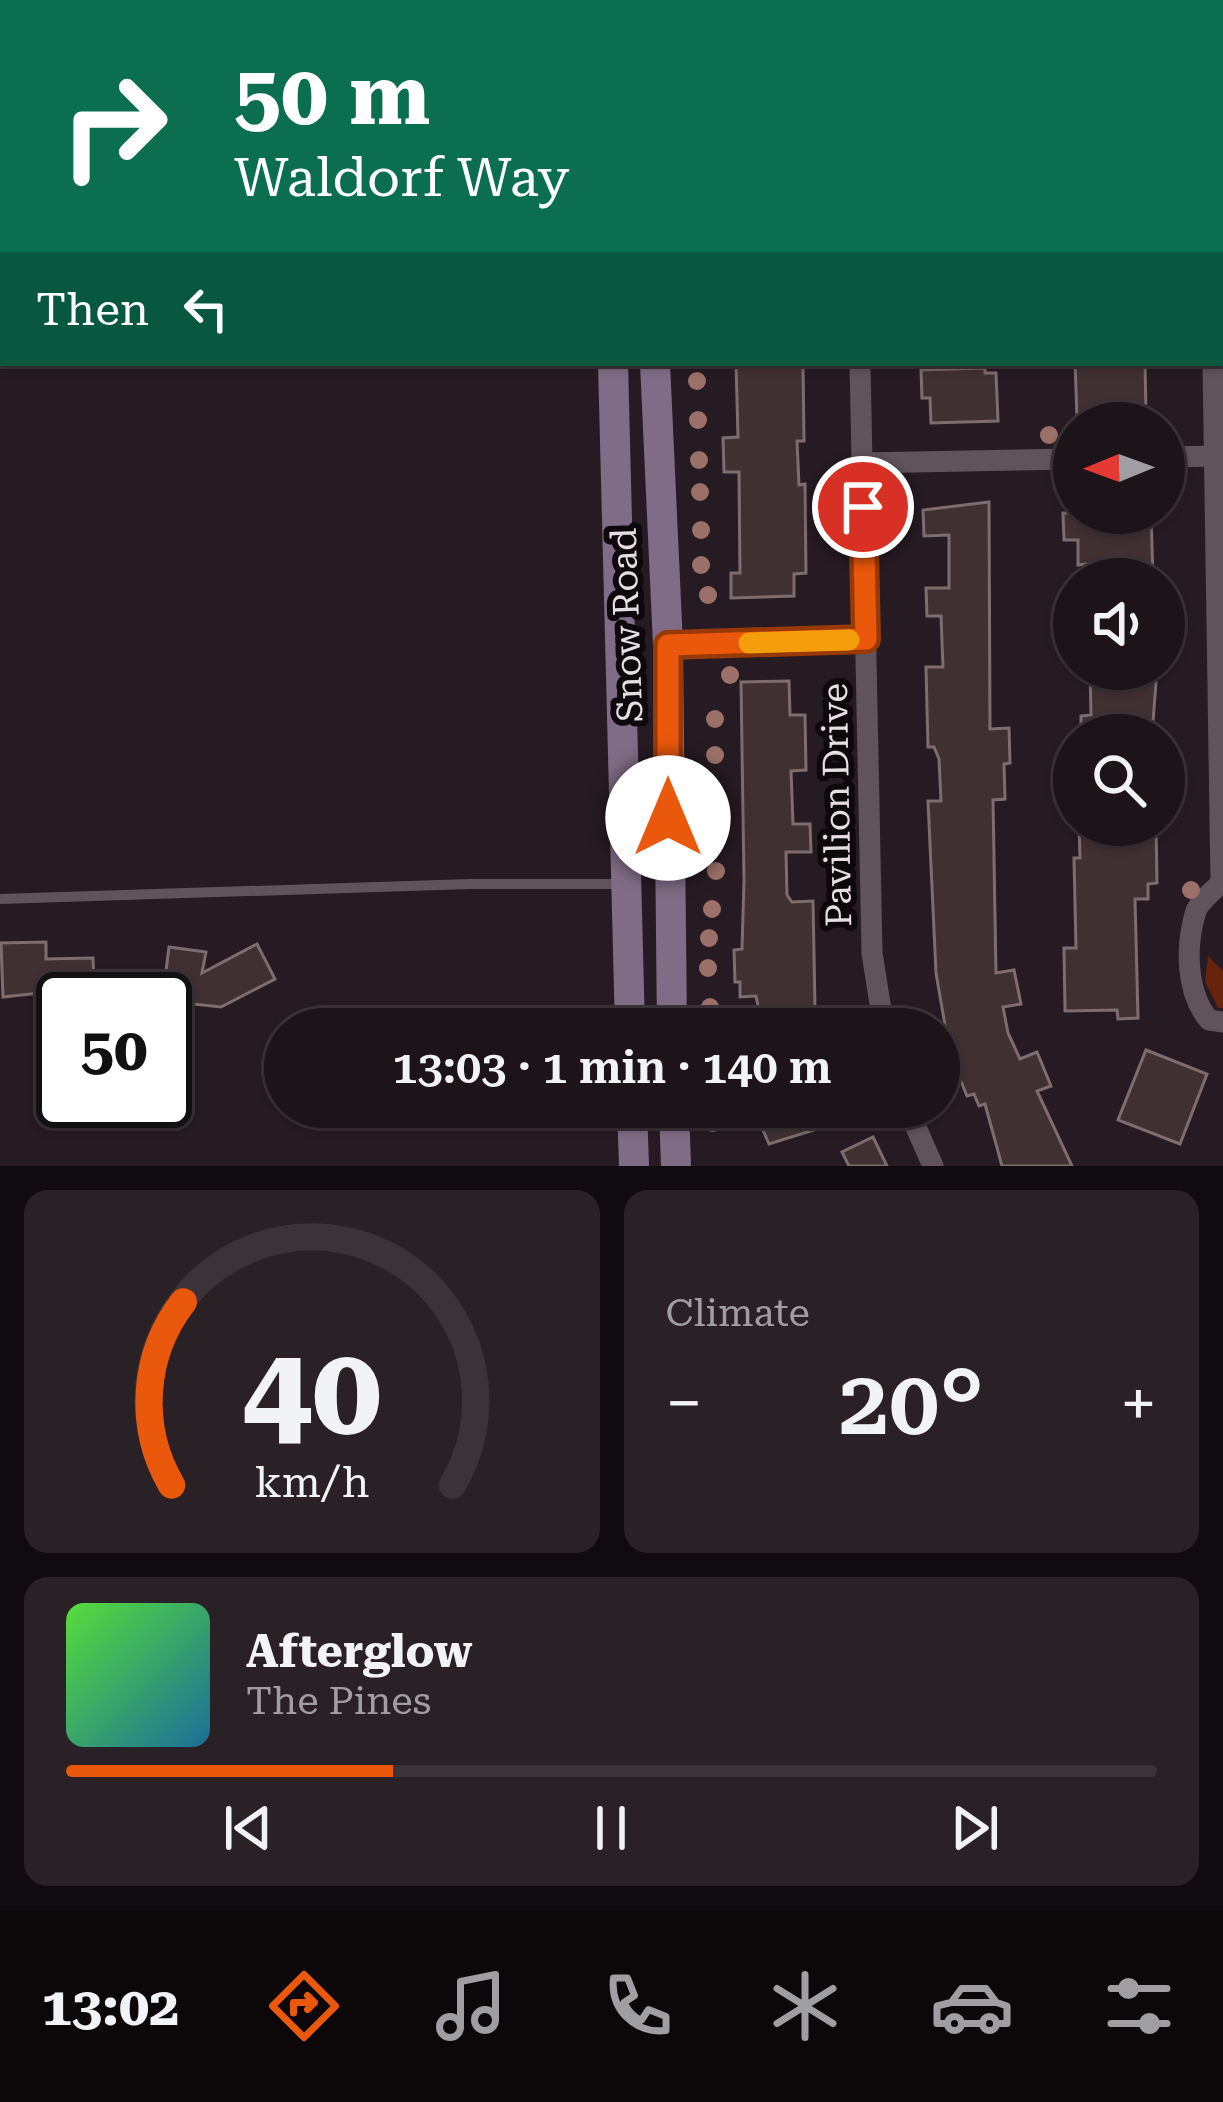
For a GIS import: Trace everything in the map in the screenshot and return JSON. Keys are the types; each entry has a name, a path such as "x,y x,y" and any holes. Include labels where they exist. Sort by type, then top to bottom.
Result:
{"main road":[{"name":"Snow Road","path":"613,366 630,1008"},
{"name":"Snow Road","path":"655,366 668,645 671,1008"},
{"path":"615,408 627,439 635,614 646,632 668,645"},
{"path":"627,896 668,904"},
{"path":"633,1128 634,1166"},
{"path":"675,1128 676,1166"}],"street":[{"name":"Pavilion Drive","path":"860,366 872,953 881,1008"},
{"path":"1213,366 1219,456 1222,884 1197,907 1190,961 1194,1003 1209,1020 1223,1022"},
{"path":"1185,457 1219,456"},
{"path":"862,463 1053,459"},
{"path":"668,645 866,639"},
{"path":"917,1128 934,1166"}],"lane":[{"path":"0,899 470,884 627,896"}],"shaded area":[{"path":"1208,956 1223,971 1223,1008 1218,1008 1205,982"}],"building":[{"path":"736,366 803,366 804,441 797,441 799,485 805,484 806,573 794,574 794,596 731,598 731,573 740,573 739,472 724,472 723,438 738,437"},
{"path":"1075,366 1145,366 1146,402 1076,402"},
{"path":"985,368 985,373 996,373 998,421 931,423 930,398 922,398 921,370"},
{"path":"989,502 990,729 1009,728 1010,763 1004,764 1005,799 993,800 996,973 1014,970 1021,1004 1003,1007 1008,1033 1020,1059 1037,1052 1051,1086 1037,1091 1072,1166 1002,1166 985,1104 979,1106 974,1094 967,1096 960,1079 960,1008 942,1008 936,973 928,801 941,801 939,759 934,747 928,747 926,667 943,667 941,616 927,616 926,588 949,588 949,535 924,536 923,510"},
{"path":"1064,534 1152,534 1152,558 1078,558 1078,540 1064,540"},
{"path":"789,681 790,715 805,715 806,770 791,771 793,824 810,824 811,852 786,852 787,895 792,902 813,901 815,1008 759,1008 756,996 740,997 740,982 735,982 734,950 742,949 744,881 741,682"},
{"path":"1090,690 1155,690 1154,714 1091,714"},
{"path":"1080,846 1156,846 1157,883 1148,884 1148,899 1135,899 1138,1018 1118,1019 1117,1010 1065,1011 1064,948 1076,948 1074,858 1080,858"},
{"path":"46,942 46,959 93,958 93,972 36,972 36,993 3,997 1,943"},
{"path":"257,944 275,979 221,1007 192,1004 192,972 166,972 169,947 206,952 202,973"},
{"path":"1146,1050 1207,1074 1180,1144 1118,1120"},
{"path":"762,1128 820,1128 769,1144"},
{"path":"873,1137 887,1166 849,1166 842,1152"}],"slow traffic":[{"path":"749,643 849,640"}],"route":[{"path":"668,818 668,645 866,639 863,507"}]}
